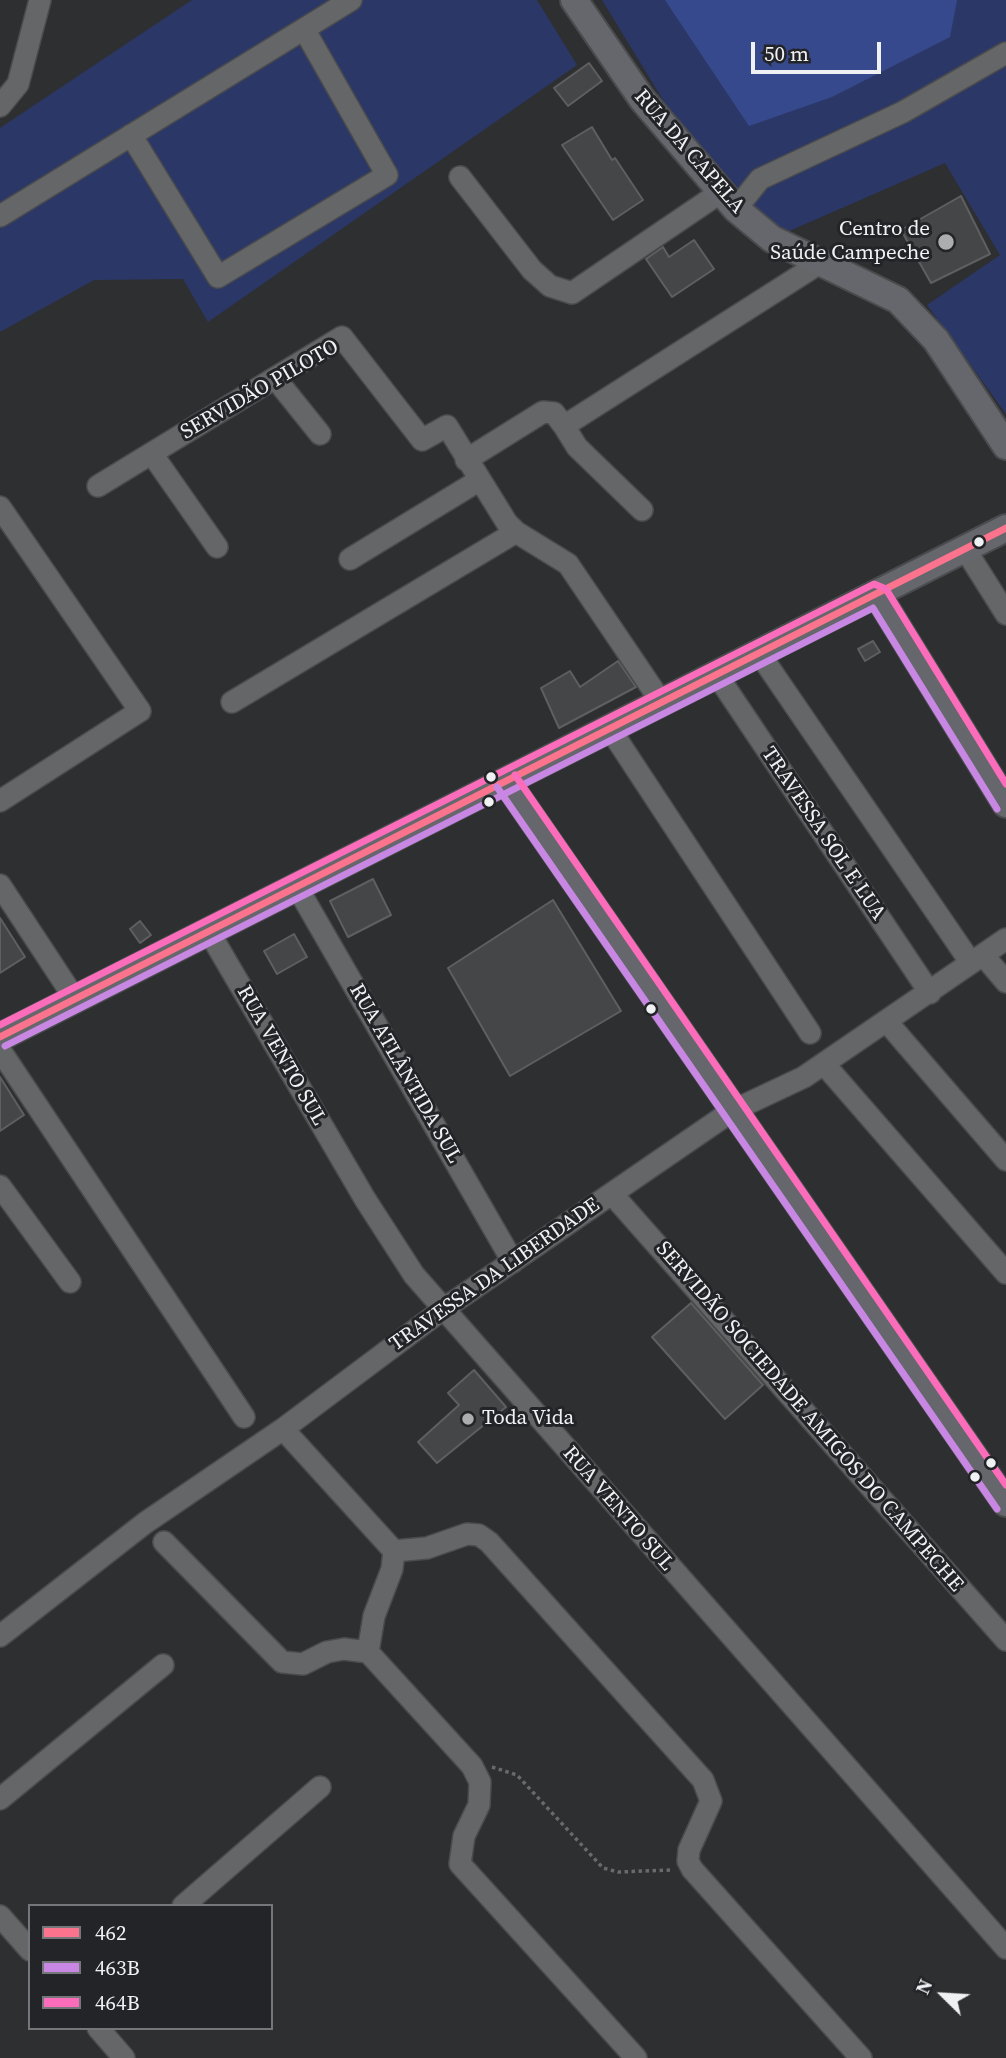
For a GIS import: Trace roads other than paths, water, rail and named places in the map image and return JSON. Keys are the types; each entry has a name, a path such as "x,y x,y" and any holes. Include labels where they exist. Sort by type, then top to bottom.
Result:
{"main road":[{"name":"RUA DA CAPELA","path":"574,0 621,72 678,145 728,201 772,239 898,300 923,323 1006,446"},
{"path":"0,1037 1006,528"},
{"path":"877,594 1006,804"},
{"path":"506,781 1006,1503"}],"street":[{"path":"0,106 18,84 40,0"},
{"path":"0,216 351,0"},
{"path":"131,135 218,277 387,175 303,29"},
{"path":"460,177 532,270 550,286 572,293 728,201 760,179 903,112 1006,53"},
{"path":"564,426 820,263"},
{"name":"SERVIDÃO PILOTO","path":"97,486 342,337 422,440 447,426 478,481 516,532 568,564 662,703"},
{"path":"275,378 320,434"},
{"path":"466,460 543,412 554,413 577,447 642,510"},
{"path":"152,454 217,547"},
{"path":"350,559 478,481"},
{"path":"0,507 140,711 0,801"},
{"path":"232,702 516,532"},
{"path":"965,549 1006,614"},
{"path":"759,653 977,959 1006,982"},
{"name":"TRAVESSA SOL E LUA","path":"716,675 930,993"},
{"path":"610,729 810,1033"},
{"path":"0,885 75,999"},
{"name":"RUA ATLÂNTIDA SUL","path":"297,887 513,1262"},
{"name":"RUA VENTO SUL","path":"209,932 386,1235 442,1310 1006,1948"},
{"name":"TRAVESSA DA LIBERDADE","path":"0,1636 145,1523 283,1429 442,1310 732,1111 784,1088 824,1064 1006,939"},
{"path":"887,1023 1006,1160"},
{"path":"0,1050 244,1417"},
{"path":"824,1064 1006,1273"},
{"path":"0,1186 70,1282"},
{"name":"SERVIDÃO SOCIEDADE AMIGOS DO CAMPECHE","path":"612,1194 1006,1640"},
{"path":"283,1429 394,1551 392,1569 372,1623 368,1652"},
{"path":"394,1551 427,1548 467,1534 479,1535 489,1542 709,1790 711,1801 707,1815 689,1850 688,1861 692,1870 862,2058"},
{"path":"164,1542 282,1662 303,1664 327,1652 344,1649 368,1652 472,1766 481,1793 460,1849 460,1864 636,2058"},
{"path":"0,1799 163,1665"},
{"path":"185,1904 320,1787"},
{"path":"0,1916 28,1948"},
{"path":"100,2030 124,2058"}],"place":[{"name":"Centro de Saúde Campeche","path":"946,242"},
{"name":"Toda Vida","path":"468,1419"}]}
